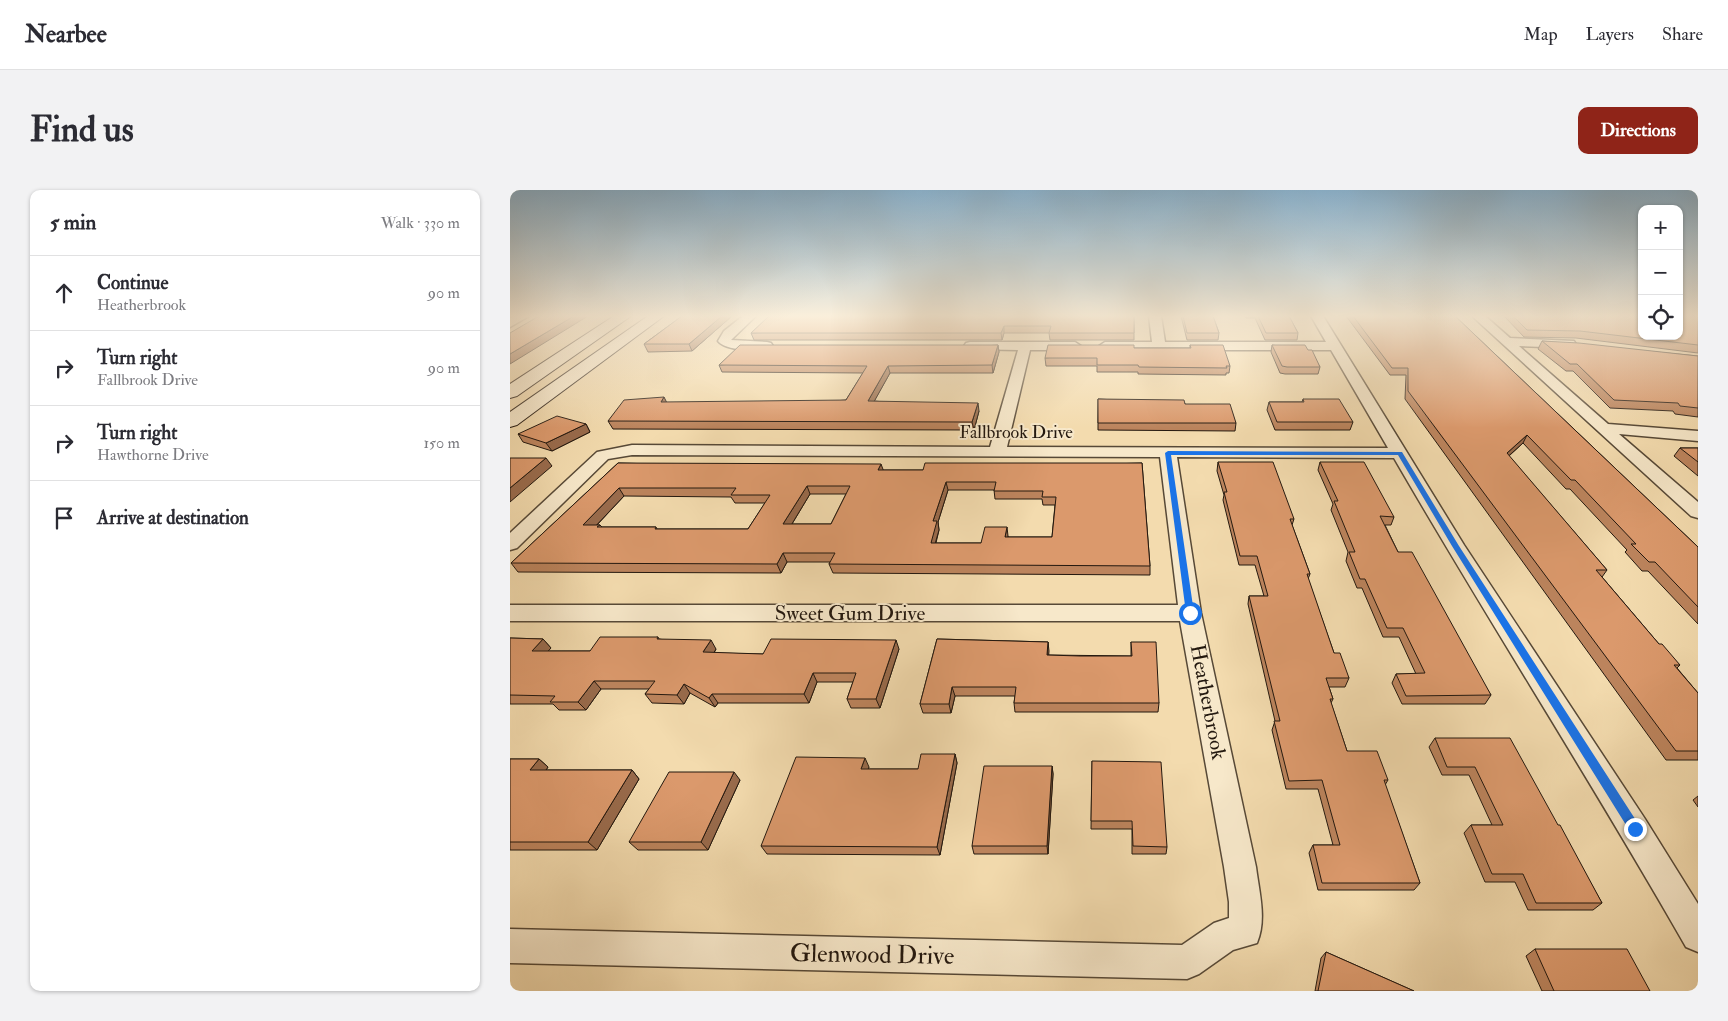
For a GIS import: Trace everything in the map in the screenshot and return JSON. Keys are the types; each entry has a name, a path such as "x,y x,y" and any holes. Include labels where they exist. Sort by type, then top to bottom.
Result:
{"main road":[{"path":"510,392 568,353"},
{"path":"510,421 605,353"}],"street":[{"path":"997,452 1023,353"},
{"path":"1339,353 1455,546 1635,829 1698,935"},
{"path":"1521,353 1698,512"},
{"path":"1604,428 1698,436"},
{"name":"Fallbrook Drive","path":"510,544 603,455 632,450 1400,453"},
{"name":"Heatherbrook","path":"1168,453 1190,613 1245,902 1246,931 1226,935"},
{"name":"Sweet Gum Drive","path":"510,613 1190,613"},
{"name":"Glenwood Drive","path":"510,946 1187,962 1226,935"}],"building":[{"path":"731,353 995,353 992,365 888,366 868,401 978,403 972,422 608,421 624,400 664,397 661,402 846,400 867,366 719,365"},
{"path":"1046,353 1226,353 1230,366 1226,366 1227,368 1139,367 1138,365 1097,365 1097,358 1045,358"},
{"path":"1276,353 1314,353 1320,367 1287,367 1282,366"},
{"path":"1381,353 1494,353 1698,547 1698,607 1655,562 1649,562 1631,544 1636,544 1575,480 1571,480 1527,435 1507,453 1607,570 1596,570 1659,644 1662,644 1680,665 1674,665 1698,693 1698,751 1676,751 1408,391 1408,368 1392,368"},
{"path":"1557,353 1674,353 1698,356 1698,408 1680,406 1678,403 1614,400 1577,364 1570,364"},
{"path":"1098,399 1184,400 1185,404 1230,404 1236,423 1098,423"},
{"path":"1303,399 1339,399 1353,422 1277,422 1269,402 1304,402"},
{"path":"557,416 586,424 546,443 518,434"},
{"path":"1680,448 1698,448 1698,462"},
{"path":"510,458 546,458 510,488"},
{"path":"1218,462 1273,462 1294,519 1290,519 1310,574 1307,574 1334,653 1340,653 1349,678 1326,678 1333,699 1330,699 1347,751 1377,751 1388,780 1384,780 1420,883 1322,883 1313,845 1340,845 1322,780 1289,781 1274,721 1280,721 1249,596 1268,596 1257,556 1240,556 1224,492 1227,492"},
{"path":"1320,462 1364,462 1394,517 1380,516 1398,552 1412,552 1491,695 1406,696 1396,674 1425,673 1403,628 1387,628 1365,579 1360,579 1349,552 1355,552 1334,501 1338,501"},
{"path":"618,463 881,464 878,470 923,470 925,463 1142,463 1150,566 829,564 835,553 783,553 777,564 511,563","holes":["946,482 996,482 994,491 1043,491 1042,497 1056,497 1052,537 1005,537 1007,527 985,527 981,543 931,543 937,521 933,521","807,486 850,486 831,524 783,524","619,488 736,488 731,495 770,495 748,529 655,529 656,527 597,527 600,525 583,525"]},
{"path":"600,637 658,637 657,639 711,640 703,652 763,654 771,639 896,640 876,699 847,699 856,673 813,673 804,694 712,694 709,698 684,684 677,695 645,694 655,681 594,681 578,702 550,702 555,696 510,695 510,638 543,639 532,651 590,651"},
{"path":"937,639 1048,642 1047,655 1080,656 1132,656 1131,642 1156,642 1159,703 1014,703 1016,687 952,687 949,704 920,704"},
{"path":"1435,738 1510,738 1602,903 1536,903 1523,874 1492,874 1471,825 1503,825 1475,767 1447,767"},
{"path":"921,754 955,754 937,847 761,846 796,757 865,758 861,769 918,769"},
{"path":"510,759 539,759 530,770 632,770 588,842 510,842"},
{"path":"1092,761 1161,762 1167,847 1133,846 1132,821 1091,821"},
{"path":"984,766 1052,766 1047,846 972,846"},
{"path":"669,772 734,772 701,842 629,842"},
{"path":"1535,949 1627,949 1650,991 1554,991"},
{"path":"1326,952 1414,991 1318,991"}],"route":[{"path":"1190,613 1168,453 1400,453 1455,546 1635,829"}]}
